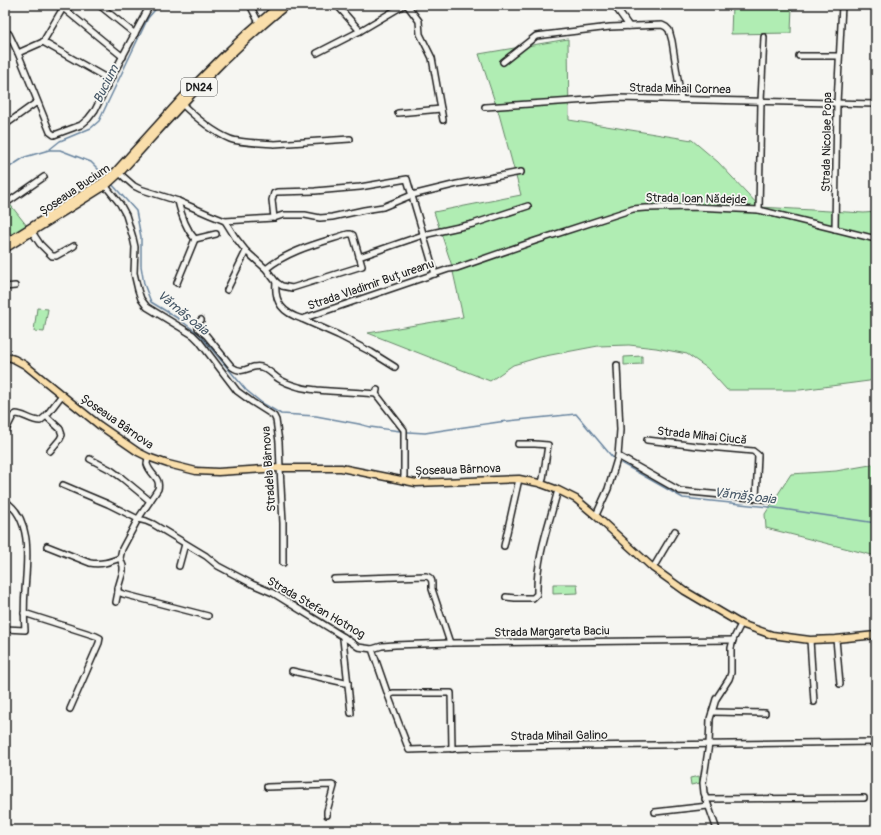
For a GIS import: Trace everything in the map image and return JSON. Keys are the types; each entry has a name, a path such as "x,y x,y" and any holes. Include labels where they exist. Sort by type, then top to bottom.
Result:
{"main road":[{"name":"Șoseaua Bucium","path":"261,24 280,5"},
{"name":"Șoseaua Bucium","path":"5,249 104,184 117,173 220,59 247,33 287,5"},
{"name":"Șoseaua Bucium","path":"5,243 104,184"},
{"name":"Șoseaua Bârnova","path":"5,356 14,358 20,362 99,425 138,452 168,464 196,471 218,472 280,468 341,468 416,483 519,479 541,484 576,499 653,568 684,591 741,624 772,635 810,640 836,639 876,634"}],"street":[{"path":"100,5 135,34"},
{"path":"7,35 18,53 50,132 54,135 81,125 95,110 150,5"},
{"path":"250,5 261,24"},
{"path":"337,5 360,30"},
{"path":"317,53 405,5 420,24 420,34 432,58 443,120"},
{"path":"614,5 629,26"},
{"name":"Strada Nicolae Popa","path":"835,229 837,103 842,5"},
{"path":"18,53 43,42 64,7 123,57"},
{"path":"503,62 536,36 610,27 662,25 668,30 672,41 681,99"},
{"path":"759,210 764,37"},
{"path":"43,42 110,80"},
{"path":"799,56 839,56"},
{"name":"Strada Mihail Cornea","path":"485,108 618,98 876,104"},
{"path":"5,125 37,102"},
{"path":"181,103 208,126 231,139 274,144 350,139"},
{"path":"398,113 441,108"},
{"path":"117,173 140,189 178,201 225,221 274,218 288,214 332,218 383,207 412,195 457,184 521,172"},
{"path":"5,204 44,177"},
{"path":"274,218 272,200 274,193 277,192 315,191 360,187 407,179 435,274"},
{"name":"Stradela Bârnova","path":"104,184 120,204 130,225 135,247 134,273 141,299 147,307 193,335 237,391 274,416 276,420 279,442 283,523 283,563"},
{"path":"178,201 189,231 195,239"},
{"path":"359,257 423,235 473,224 528,206"},
{"name":"Strada Ioan Nădejde","path":"449,269 456,268 633,209 645,208 694,207 759,210 876,239"},
{"path":"225,221 246,251 266,269 276,282 282,286 292,288 362,266 353,235 348,234 310,246 284,257 266,269"},
{"path":"32,232 40,244 52,256 56,256 74,246"},
{"path":"195,239 216,234"},
{"path":"177,283 195,239"},
{"path":"227,290 246,251"},
{"name":"Strada Vladimir Buțureanu","path":"276,282 277,297 282,309 294,317 302,319 449,269"},
{"path":"5,287 15,286"},
{"path":"302,319 371,352 395,367"},
{"path":"201,320 199,321 198,328 206,335 235,369 242,371 260,367 286,383 301,388 330,391 377,392 404,430 403,481"},
{"path":"595,515 608,489 618,456 620,430 616,365"},
{"path":"5,432 13,416 16,414 21,414 40,421 46,416 62,395"},
{"path":"46,416 60,429 62,435 60,440 50,451"},
{"name":"Strada Mihai Ciucă","path":"647,440 753,451 758,455 756,498"},
{"path":"518,444 548,445 541,484"},
{"path":"618,456 680,491 773,500"},
{"path":"116,602 123,571 120,558 122,549 138,518 158,489 159,485 148,466 148,457"},
{"path":"90,459 111,470 150,501"},
{"path":"504,546 519,479"},
{"name":"Strada Stefan Hotnog","path":"64,484 153,524 206,556 218,566 273,593 358,647 372,649 409,750"},
{"path":"506,597 533,598 537,594 537,577 542,546 558,490"},
{"path":"5,500 17,512 21,520 25,536 27,556 24,613 25,630 5,629"},
{"path":"653,568 675,531"},
{"path":"179,566 185,544"},
{"path":"47,546 96,564 120,558"},
{"path":"334,579 429,577 432,580 432,589 450,643"},
{"path":"118,592 208,616"},
{"path":"24,613 100,638 70,709"},
{"path":"717,830 705,798 703,784 712,712 716,699 729,679 731,673 731,648 733,640 741,624"},
{"path":"344,637 351,713"},
{"path":"836,639 840,684"},
{"name":"Strada Margareta Baciu","path":"372,649 382,646 395,645 450,643 733,640"},
{"path":"810,640 814,702"},
{"path":"292,671 348,683"},
{"path":"388,695 451,693 452,748"},
{"path":"712,712 765,712"},
{"name":"Strada Mihail Galino","path":"409,750 452,748 876,742"},
{"path":"267,787 332,785 334,786 327,815"},
{"path":"705,798 864,798"},
{"path":"655,812 708,806"}],"green space":[{"path":"732,5 792,5 791,33 731,34"},
{"path":"568,39 569,120 692,140 718,162 760,207 864,213 876,212 876,382 875,379 800,390 727,390 707,368 687,354 629,345 598,346 540,357 513,365 490,381 368,333 463,317 451,263 434,212 521,195 499,114 479,54"},
{"path":"9,203 27,226 12,235 5,225 5,206"},
{"path":"37,308 48,309 44,332 34,331"},
{"path":"642,356 642,364 624,365 624,357"},
{"path":"876,464 876,556 766,528 765,514 791,474 836,471"},
{"path":"553,584 577,584 578,593 553,594"},
{"path":"699,776 700,783 691,785 690,778"}],"waterway":[{"name":"Bucium","path":"50,149 60,141 91,128 99,121 148,18 159,5"},
{"name":"Vămășoaia","path":"5,170 25,157 49,150 60,150 91,162 106,177"},
{"name":"Vămășoaia","path":"111,183 136,211 141,237 141,266 144,284 151,302 179,319 200,335 246,390 262,403 281,414 316,416 370,427 400,431"},
{"name":"Vămășoaia","path":"408,432 425,433 499,422 576,414 614,459"},
{"name":"Vămășoaia","path":"621,463 683,498 769,507 876,523"}]}
